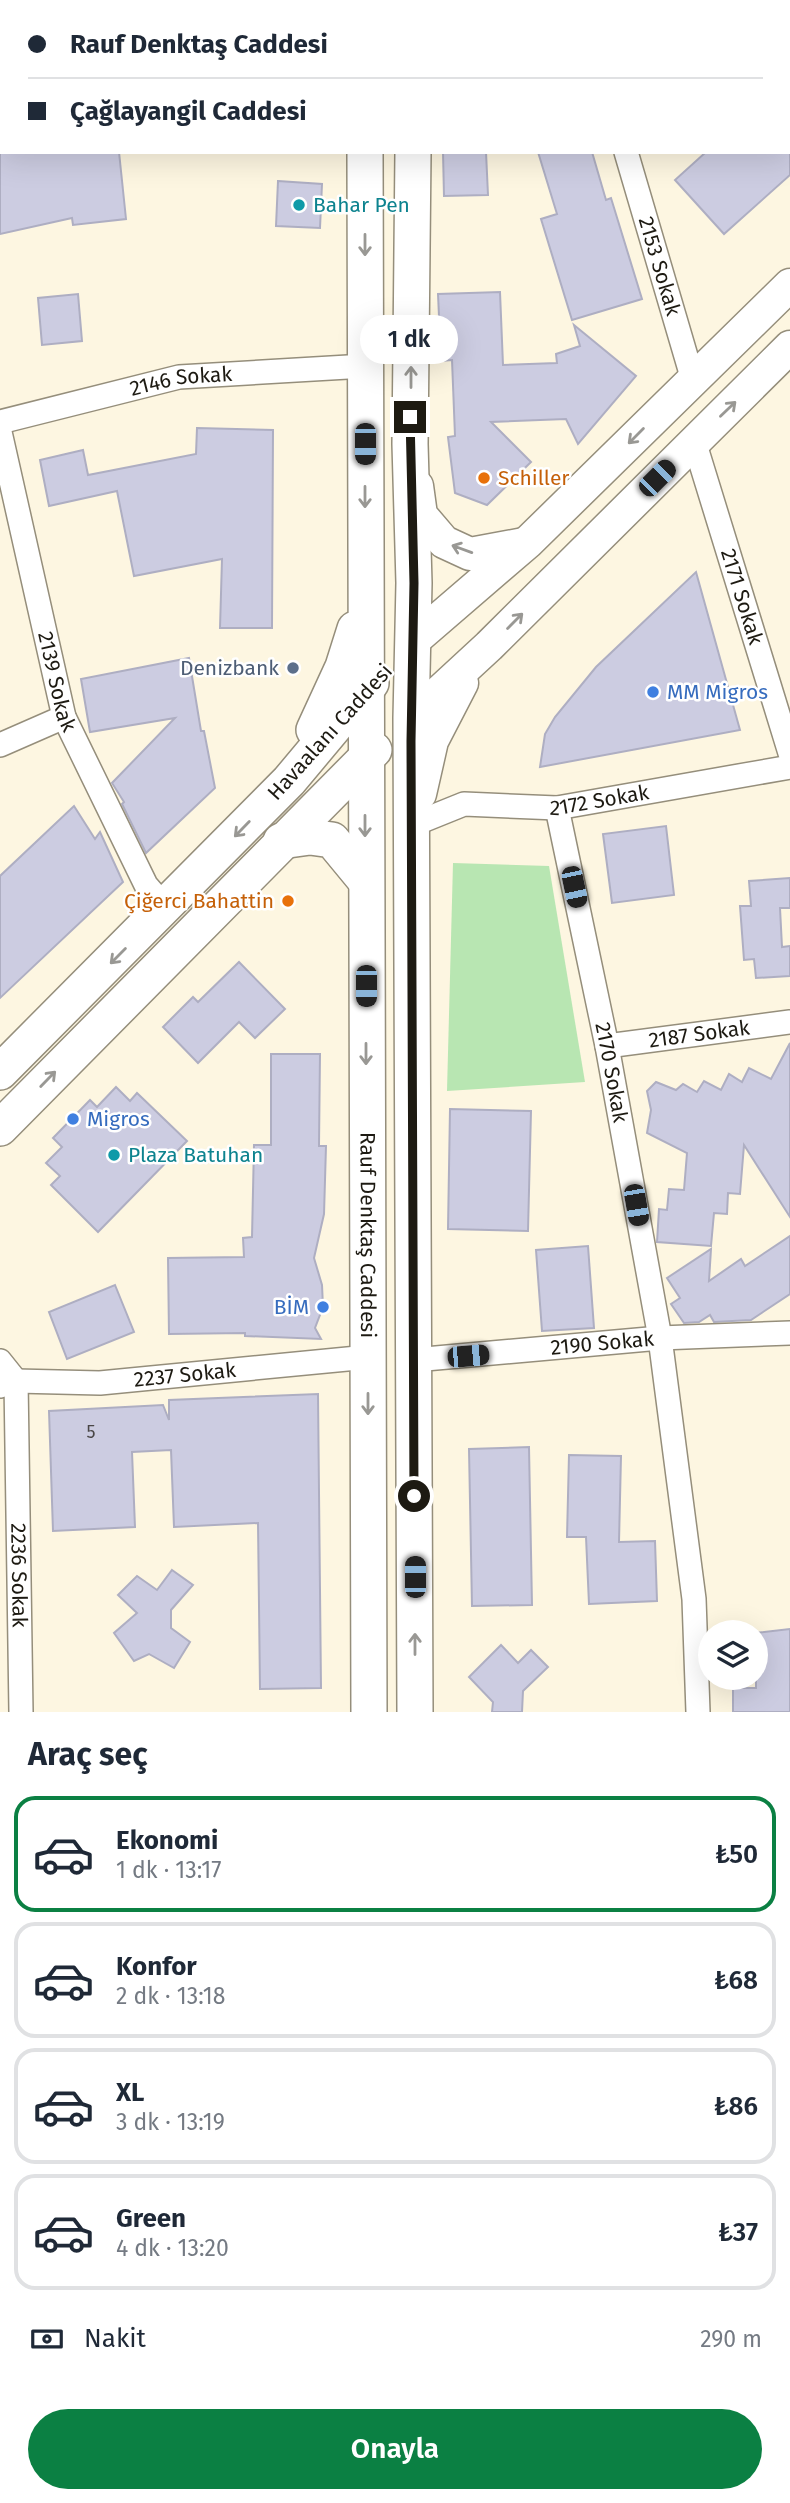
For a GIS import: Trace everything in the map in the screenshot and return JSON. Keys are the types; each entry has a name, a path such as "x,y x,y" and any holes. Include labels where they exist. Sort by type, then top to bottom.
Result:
{"main road":[{"name":"Rauf Denktaş Caddesi","path":"365,154 369,1712"},
{"path":"413,154 410,444 413,641 411,718 415,1712"},
{"path":"290,780 343,667 365,599"},
{"name":"Havaalanı Caddesi","path":"0,1072 166,908 290,780 365,689 413,641"},
{"name":"Havaalanı Caddesi","path":"0,1128 281,841 365,758 411,718"},
{"path":"281,841 310,837 332,840 365,880"}],"street":[{"name":"2153 Sokak","path":"627,154 694,380"},
{"name":"Havaalanı Caddesi","path":"413,641 528,542 790,285"},
{"name":"Havaalanı Caddesi","path":"411,718 474,661 790,347"},
{"name":"2146 Sokak","path":"0,422 179,377 365,366"},
{"name":"2139 Sokak","path":"0,432 64,717 146,886 166,908"},
{"name":"2171 Sokak","path":"694,441 790,752"},
{"path":"410,444 421,515 444,542 470,554 528,542"},
{"path":"413,834 432,741 474,661"},
{"path":"0,745 64,717"},
{"name":"2172 Sokak","path":"413,834 464,804 557,808 790,767"},
{"name":"2170 Sokak","path":"557,808 607,1046 660,1338 694,1599 698,1712"},
{"name":"2187 Sokak","path":"607,1046 790,1023"},
{"name":"2190 Sokak","path":"414,1360 660,1338 790,1333"},
{"name":"2237 Sokak","path":"8,1384 100,1383 368,1357"},
{"path":"0,1361 8,1384"},
{"name":"2236 Sokak","path":"8,1384 21,1712"}],"green space":[{"path":"453,863 549,866 585,1082 447,1091"}],"building":[{"path":"0,154 119,154 126,219 73,225 72,218 0,234"},
{"path":"443,154 486,154 488,195 444,196"},
{"path":"539,154 593,154 606,200 611,198 642,299 572,320 541,219 557,214"},
{"path":"704,154 790,154 790,175 724,234 675,180"},
{"name":"Bahar Pen","path":"278,181 322,184 320,228 276,226"},
{"path":"500,292 503,365 557,363 556,354 580,346 574,325 636,376 578,444 566,419 491,422 531,462 487,505 455,493 448,437 455,436 452,360 441,361 438,294"},
{"path":"78,294 82,341 42,345 38,298"},
{"path":"197,428 273,430 272,628 220,628 222,559 134,576 117,491 49,506 40,460 83,450 88,475 196,454"},
{"name":"MM Migros","path":"696,572 740,730 540,767 545,734 555,717 596,667"},
{"path":"189,658 201,731 204,731 215,788 146,853 122,804 124,802 112,783 175,718 90,732 81,679"},
{"path":"74,806 95,839 100,832 123,882 0,998 0,876"},
{"path":"666,826 674,895 612,903 603,834"},
{"path":"790,878 790,908 780,908 782,947 790,946 790,976 756,978 754,959 744,960 740,906 751,906 749,881"},
{"path":"239,962 285,1009 255,1038 239,1022 198,1063 163,1027 193,997 198,1002"},
{"path":"790,1043 790,1217 744,1145 740,1194 728,1193 727,1214 714,1213 711,1246 657,1242 659,1209 667,1210 669,1189 684,1190 687,1153 647,1133 651,1110 647,1091 656,1082 676,1090 683,1084 697,1092 704,1081 721,1090 729,1074 742,1082 749,1068 771,1079"},
{"path":"271,1054 320,1054 319,1146 326,1146 324,1214 314,1258 322,1285 323,1307 315,1328 321,1339 245,1336 245,1333 169,1334 168,1258 244,1257 243,1238 252,1237 254,1145 271,1145"},
{"name":"Plaza Batuhan","path":"116,1087 130,1101 137,1093 187,1141 98,1232 51,1185 60,1176 46,1163 62,1147 53,1138 90,1100 97,1107"},
{"path":"450,1109 531,1111 528,1231 448,1229"},
{"path":"790,1236 790,1294 751,1320 714,1322 710,1315 699,1322 684,1323 671,1304 680,1298 667,1278 711,1249 709,1281 741,1259 745,1266"},
{"path":"588,1246 594,1328 542,1331 536,1250"},
{"path":"115,1285 134,1332 67,1359 49,1312"},
{"path":"318,1394 321,1688 260,1689 258,1523 174,1527 171,1450 132,1452 135,1527 53,1531 49,1411 163,1405 169,1420 169,1400"},
{"path":"529,1447 532,1605 472,1606 469,1449"},
{"path":"569,1455 621,1456 619,1542 655,1541 657,1601 589,1604 586,1537 567,1537"},
{"path":"172,1570 193,1585 171,1610 171,1628 190,1642 174,1668 149,1654 134,1661 114,1633 137,1613 118,1595 137,1576 157,1590"},
{"path":"790,1629 790,1712 733,1712 733,1690 768,1690 768,1632"},
{"path":"501,1645 518,1663 531,1650 548,1667 523,1691 522,1712 492,1712 493,1702 469,1677"}],"place":[{"name":"Bahar Pen","path":"299,205"},
{"name":"Schiller","path":"484,478"},
{"name":"Denizbank","path":"293,668"},
{"name":"MM Migros","path":"653,692"},
{"name":"Çiğerci Bahattin","path":"288,901"},
{"name":"Migros","path":"73,1119"},
{"name":"Plaza Batuhan","path":"114,1155"},
{"name":"BİM","path":"323,1307"}],"route":[{"path":"410,417 414,583 411,741 414,1496"}]}
